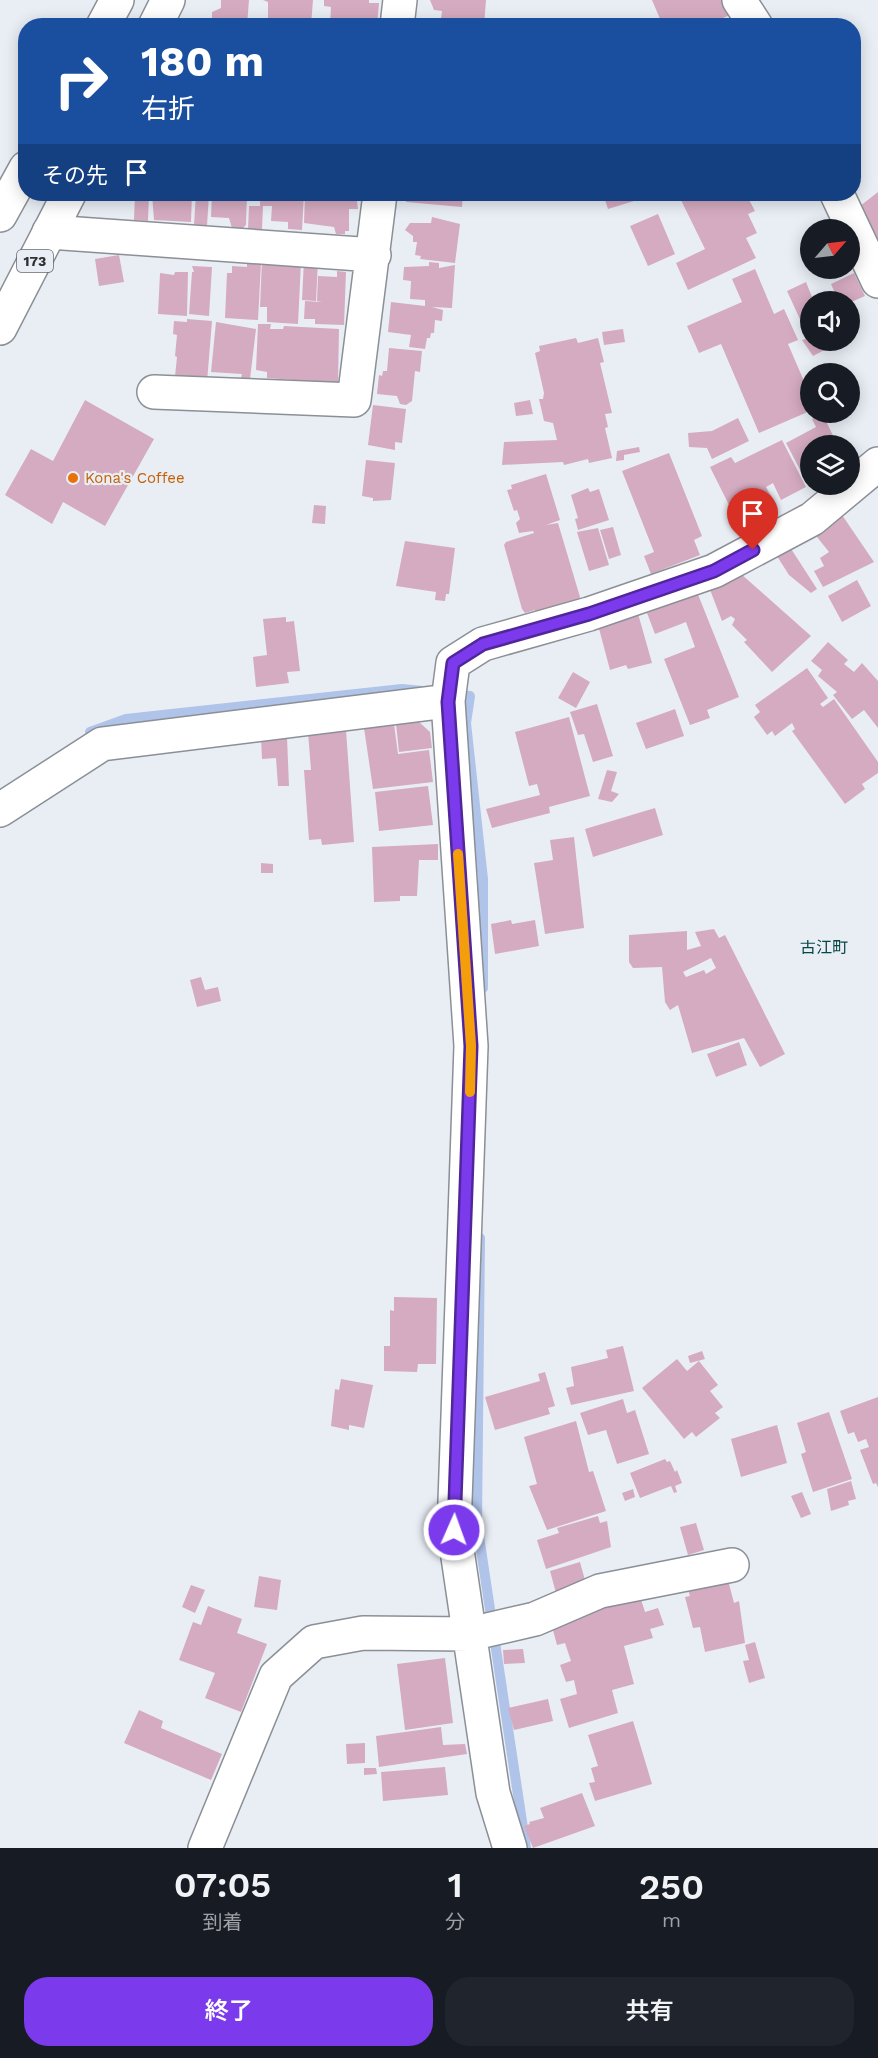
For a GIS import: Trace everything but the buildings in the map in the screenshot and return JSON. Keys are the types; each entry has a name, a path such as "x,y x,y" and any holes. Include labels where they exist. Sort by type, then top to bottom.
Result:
{"main road":[{"path":"107,18 117,0"},
{"path":"159,18 168,0"},
{"path":"398,18 400,0"},
{"path":"739,0 751,18"},
{"path":"0,215 18,182"},
{"name":"173","path":"0,328 65,201"},
{"path":"154,392 354,400 379,201"},
{"path":"840,201 878,281"},
{"path":"49,232 374,255"},
{"path":"510,1848 493,1793 454,1530 471,1046 448,702 453,663 483,644 589,614 714,571 812,519 878,464"},
{"path":"0,810 102,744 448,702"},
{"path":"206,1848 276,1676 314,1642 363,1633 470,1634 535,1619 600,1592 732,1565"}],"waterway":[{"path":"90,732 126,719 402,689 422,691"},
{"path":"452,694 470,696 466,723 483,879 483,988"},
{"path":"480,1238 477,1523 526,1848"}],"slow traffic":[{"path":"458,854 471,1046 470,1092"}],"place":[{"name":"Kona's Coffee","path":"73,478"}],"district":[{"name":"古江町","path":"824,947"}],"route":[{"path":"454,1530 471,1046 448,702 453,663 483,644 589,614 714,571 753,550"}]}
